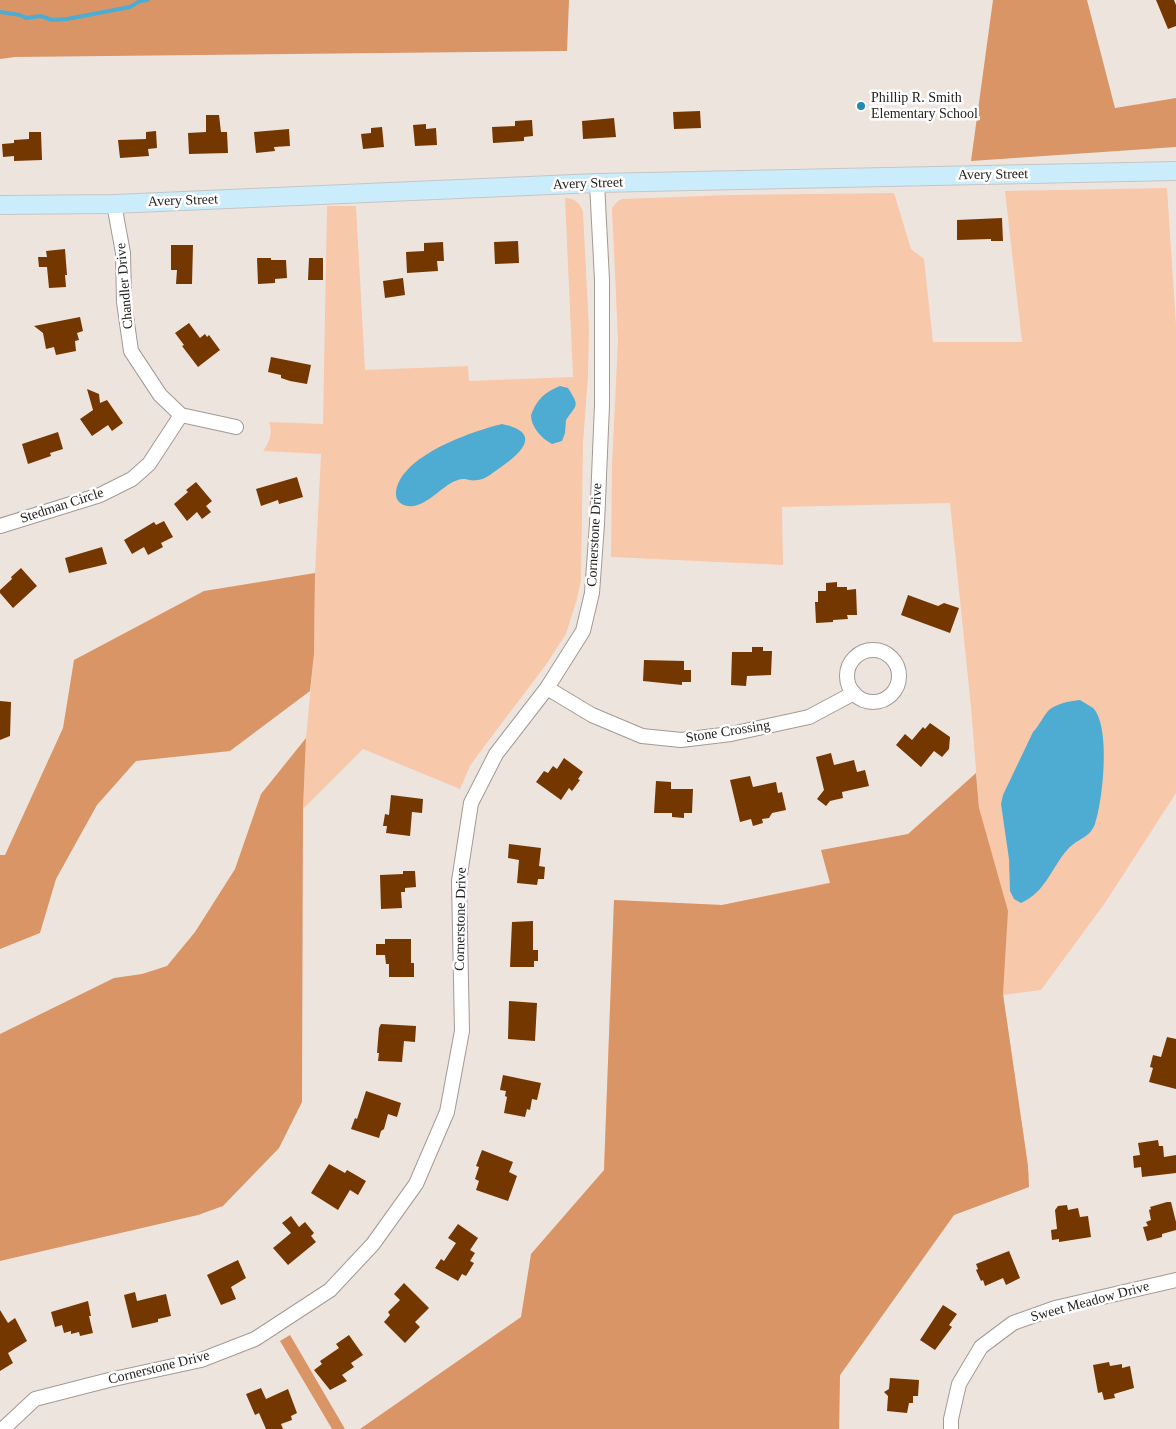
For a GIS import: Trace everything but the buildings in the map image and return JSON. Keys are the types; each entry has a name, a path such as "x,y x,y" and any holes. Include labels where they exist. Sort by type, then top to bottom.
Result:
{"main road":[{"name":"Avery Street","path":"0,205 114,204 597,183 1176,171"}],"street":[{"name":"Cornerstone Drive","path":"3,1429 35,1399 200,1360 255,1339 330,1290 373,1244 416,1184 447,1112 462,1031 459,881 471,803 496,754 547,688 583,631 592,593 602,405 602,280 597,183"},
{"name":"Chandler Drive","path":"114,204 123,253 124,302 131,350 160,395 181,415"},
{"path":"181,415 236,427"},
{"name":"Stedman Circle","path":"0,526 100,495 132,479 148,464 181,415"},
{"name":"Stone Crossing","path":"547,688 592,715 642,736 681,740 732,734 809,717 854,693"},
{"name":"Sweet Meadow Drive","path":"951,1429 951,1419 959,1384 981,1347 1013,1323 1056,1308 1176,1280"}],"shaded area":[{"path":"0,0 569,0 567,51 15,57 0,59"},
{"path":"993,0 1087,0 1115,108 1176,98 1176,147 971,161"},
{"path":"1167,188 1176,325 1176,793 1105,903 1041,990 1003,995 1028,1166 1029,1187 954,1215 840,1375 839,1429 522,1429 604,1170 614,900 722,905 947,858 979,808 971,707 950,503 782,507 783,565 611,557 612,465 618,340 612,208 622,199 732,195 894,193 911,249 924,259 933,342 1022,342 1005,191"},
{"path":"565,198 577,202 583,212 589,329 583,443 581,580 566,634 545,666 470,766 460,789 363,749 303,809 306,738 314,654 315,573 321,454 263,451 270,437 271,429 269,422 323,424 327,206 356,206 365,370 468,366 469,381 573,377"},
{"path":"315,573 314,654 310,691 230,751 136,761 97,805 56,879 40,933 0,949 0,855 5,855 63,728 74,660 204,591"},
{"path":"306,738 303,809 302,1102 279,1148 223,1206 198,1215 0,1261 0,1034 114,978 142,974 167,966 195,932 235,869 261,794"},
{"path":"976,773 979,808 1008,911 1003,994 1028,1166 1029,1187 954,1215 840,1375 839,1429 360,1429 521,1317 531,1254 604,1170 614,900 722,905 830,883 821,850 908,834"},
{"path":"290,1335 345,1429 332,1429 280,1341"}],"water":[{"path":"560,386 568,388 576,405 566,420 562,441 552,444 537,432 531,415 542,397"},
{"path":"502,424 523,433 525,439 524,445 519,452 505,464 482,479 465,479 451,483 423,503 415,506 401,504 398,501 396,494 400,481 409,468 422,457 456,439"},
{"path":"1080,700 1093,708 1099,717 1102,730 1104,747 1103,782 1095,824 1090,833 1072,845 1062,856 1036,893 1021,903 1014,899 1010,891 1009,859 1001,804 1003,795 1033,732 1048,711 1062,703"}],"waterway":[{"path":"0,12 20,15 26,18 41,16 52,20 67,19 130,7 140,1 148,0"}],"place":[{"name":"Phillip R. Smith Elementary School","path":"861,106"}]}
